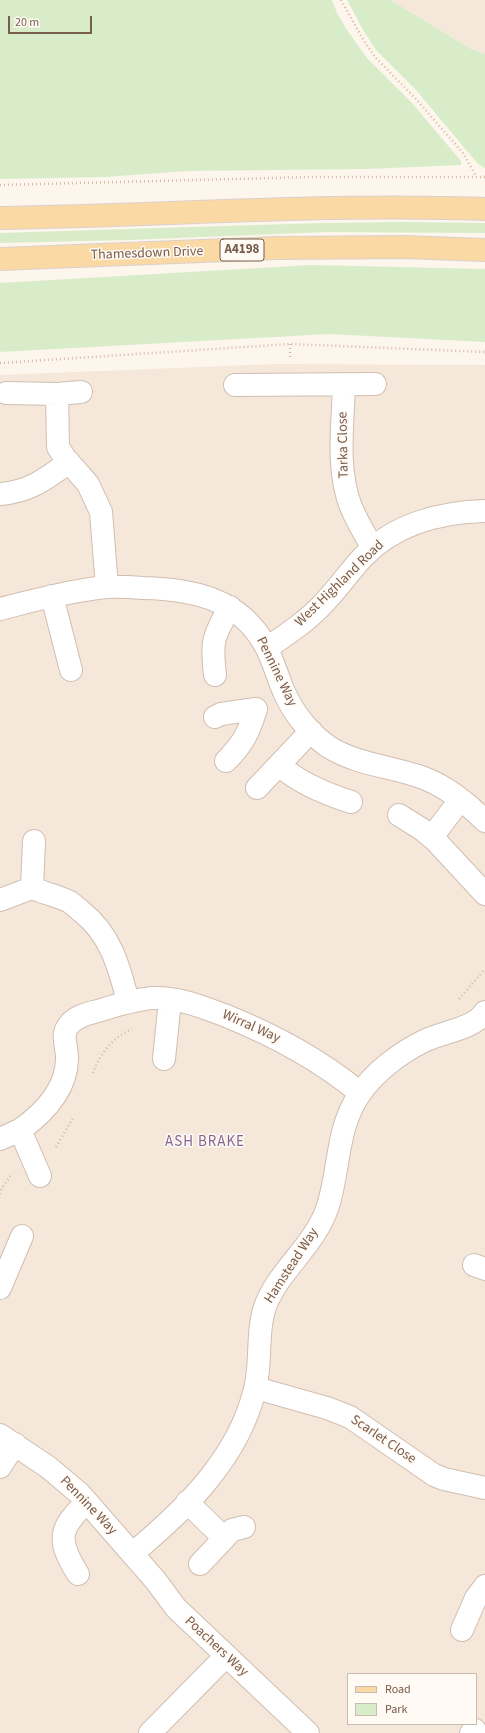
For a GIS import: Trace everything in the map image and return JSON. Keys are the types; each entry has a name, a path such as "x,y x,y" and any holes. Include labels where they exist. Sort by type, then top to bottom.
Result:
{"main road":[{"path":"0,218 358,208 485,209"},
{"name":"Thamesdown Drive","path":"0,259 277,248 405,247 485,250"}],"street":[{"name":"Tarka Close","path":"344,384 342,452 343,475 351,506 373,548"},
{"path":"235,385 375,384"},
{"path":"6,393 57,394 81,392"},
{"path":"57,394 58,447 88,484 101,512 108,587"},
{"path":"0,494 15,493 30,488 46,479 69,462"},
{"name":"West Highland Road","path":"267,648 299,626 322,605 373,548 405,527 439,515 465,511 485,511"},
{"name":"Pennine Way","path":"0,609 52,596 108,587 181,590 216,600 230,607 257,631 267,648 283,690 293,708 311,732 329,747 345,756 419,776 439,786 460,800 485,821"},
{"path":"52,596 71,670"},
{"path":"216,675 212,644 216,632 230,607"},
{"path":"215,717 221,714 256,709 283,690"},
{"path":"226,760 238,749 245,739 256,709"},
{"path":"256,788 311,732"},
{"path":"279,765 315,788 332,796 351,802"},
{"path":"432,837 460,800"},
{"path":"399,815 432,837 485,894"},
{"path":"32,888 34,841"},
{"path":"0,900 32,888 71,903 88,917 102,932 112,949 128,1001"},
{"name":"Wirral Way","path":"0,1139 20,1130 39,1117 62,1083 67,1060 64,1038 67,1027 70,1023 85,1015 128,1001 155,998 198,1005 277,1038 340,1076 360,1093"},
{"path":"164,1058 170,1000"},
{"name":"Hamstead Way","path":"133,1553 155,1534 187,1502 216,1470 230,1448 248,1412 256,1388 261,1324 266,1304 309,1242 325,1213 333,1188 342,1134 353,1105 360,1093 374,1076 408,1050 425,1041 473,1023 484,1017"},
{"path":"20,1130 36,1169"},
{"path":"0,1288 22,1236"},
{"name":"Scarlet Close","path":"256,1388 327,1408 360,1423 434,1474 444,1479 485,1488"},
{"path":"0,1466 8,1440"},
{"name":"Pennine Way","path":"8,1440 66,1480 133,1553"},
{"path":"78,1574 68,1558 63,1543 64,1533 72,1516 87,1502"},
{"path":"187,1502 224,1538"},
{"path":"200,1564 232,1530 244,1527"},
{"name":"Poachers Way","path":"133,1553 176,1608 308,1733"},
{"path":"462,1630 476,1598 485,1586"},
{"path":"150,1733 226,1656"}],"path":[{"path":"341,0 364,41 376,58 415,98 463,153 476,176"},
{"path":"0,185 229,178 485,177"},
{"path":"0,363 290,344 485,352"},
{"path":"453,1002 459,999 468,990 485,969"},
{"path":"90,1080 98,1059 107,1048 130,1030 148,1026 168,1025"},
{"path":"0,1194 9,1177 36,1169 55,1147 76,1112"}],"shaded area":[{"path":"391,0 485,0 485,54 471,49"},
{"path":"276,364 485,365 485,1733 0,1733 0,375"}],"green space":[{"path":"0,0 332,0 337,13 347,30 367,58 412,103 461,161 461,165 367,169 186,171 105,177 0,179"},
{"path":"347,0 391,0 471,49 485,54 485,168 478,164 416,90 376,50 363,30"},
{"path":"398,222 485,223 485,233 326,232 129,240 0,243 0,233"},
{"path":"311,265 485,269 485,342 329,334 0,352 0,283"}],"district":[{"name":"ASH BRAKE","path":"205,1143"}]}
